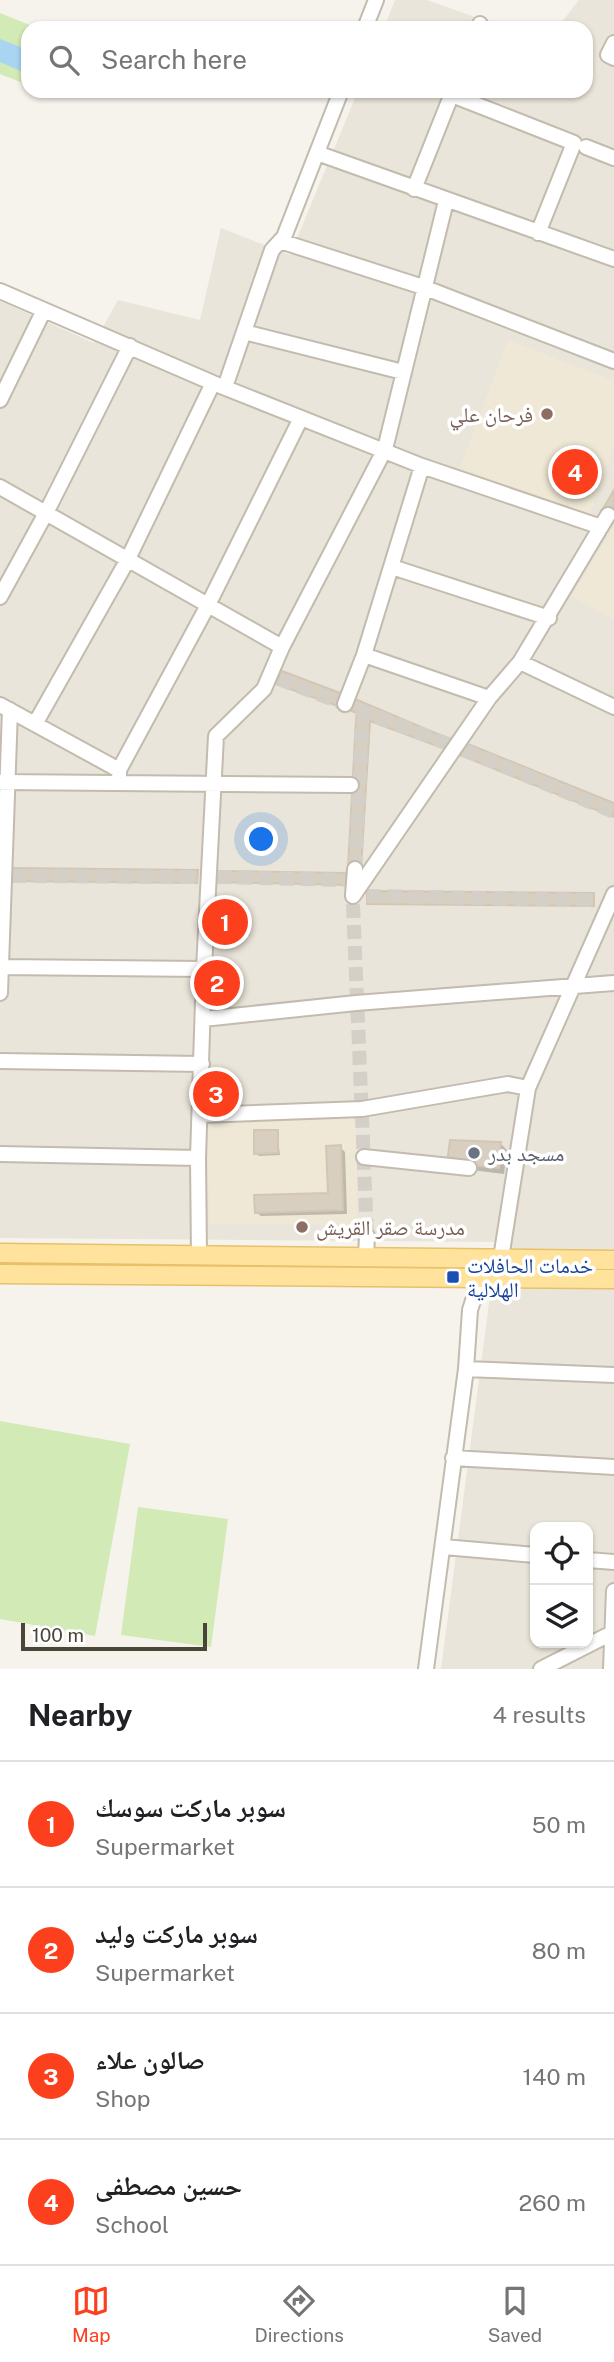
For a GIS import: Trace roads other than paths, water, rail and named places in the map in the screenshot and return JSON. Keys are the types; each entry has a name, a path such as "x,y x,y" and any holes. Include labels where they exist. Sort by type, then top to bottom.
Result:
{"main road":[{"path":"0,1253 614,1260"},
{"path":"0,1274 614,1279"}],"street":[{"path":"368,21 376,0"},
{"path":"614,43 608,55 614,58"},
{"path":"35,724 127,561 219,385 244,332 272,250 280,241 338,98"},
{"path":"414,189 450,98"},
{"path":"464,98 575,143 538,233"},
{"path":"586,147 614,158"},
{"path":"317,153 614,259"},
{"path":"200,1256 198,1158 207,877 215,745 220,729 256,699 275,678 282,647 385,449 446,201"},
{"path":"280,241 423,287 614,361"},
{"path":"0,291 219,385 422,466 605,521 549,618 520,662 489,698 357,899 351,876"},
{"path":"0,400 44,310"},
{"path":"244,332 403,372"},
{"path":"0,597 46,513 130,346"},
{"path":"119,776 301,418"},
{"path":"345,704 364,655 422,466"},
{"path":"0,487 207,607 282,647"},
{"path":"392,567 549,618"},
{"path":"364,655 489,698"},
{"path":"520,662 614,707"},
{"path":"0,993 5,876 5,708 119,776"},
{"path":"3,782 119,776 212,783 351,785"},
{"path":"501,1258 528,1088 611,899 594,900"},
{"path":"0,967 204,970"},
{"path":"203,1019 614,983"},
{"path":"0,1061 202,1064"},
{"path":"201,1115 362,1109 508,1084 528,1088"},
{"path":"0,1154 198,1158"},
{"path":"364,1157 469,1168"},
{"path":"366,1256 367,1236"},
{"path":"462,1258 461,1278 470,1310"},
{"path":"426,1669 466,1369 470,1310 480,1279 481,1258"},
{"path":"466,1369 614,1376"},
{"path":"453,1458 614,1467"},
{"path":"444,1547 530,1555"},
{"path":"593,1560 614,1562"},
{"path":"611,1669 614,1591"},
{"path":"541,1669 612,1633"}],"water":[{"path":"0,39 21,47 21,71 0,62"}],"tunnel":[{"path":"279,679 451,745"},
{"path":"355,869 363,711"},
{"path":"464,750 614,812"},
{"path":"12,876 198,877"},
{"path":"217,877 345,880"},
{"path":"367,896 594,900"},
{"path":"353,904 367,1236"}],"place":[{"name":"فرحان علي","path":"547,414"},
{"name":"حسين مصطفى","path":"575,472"},
{"name":"سوبر ماركت سوسك","path":"225,922"},
{"name":"سوبر ماركت وليد","path":"217,983"},
{"name":"صالون علاء","path":"216,1094"},
{"name":"مسجد بدر","path":"474,1153"},
{"name":"مدرسة صقر القريش","path":"302,1227"},
{"name":"خدمات الحافلات الهلالية","path":"453,1277"}]}
